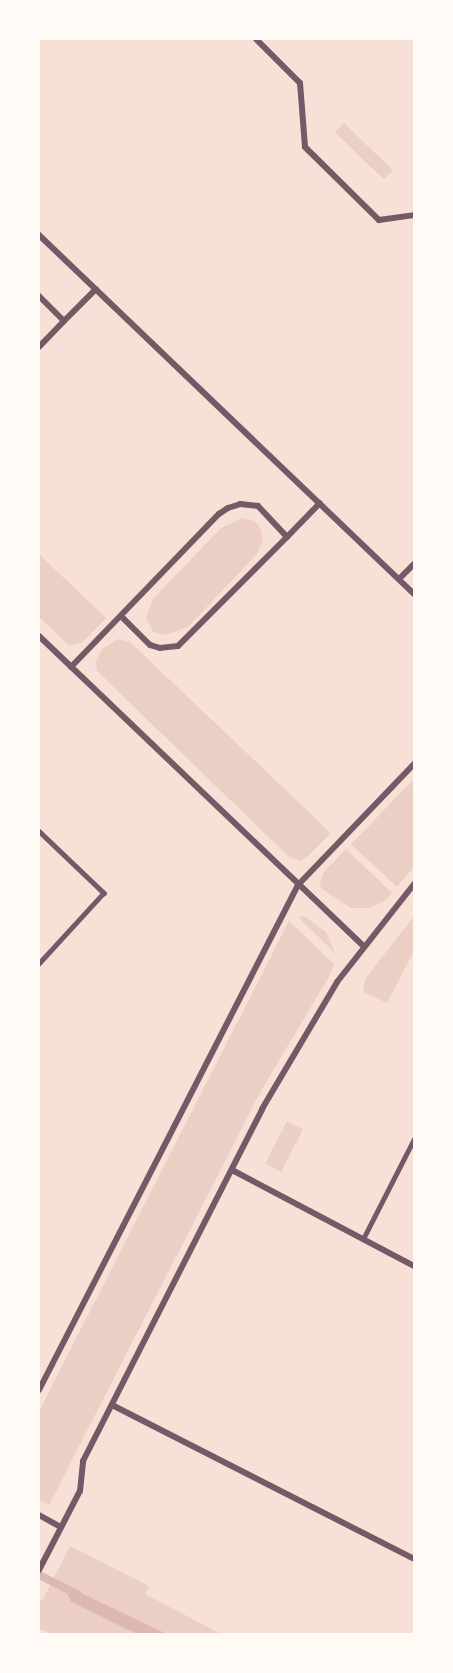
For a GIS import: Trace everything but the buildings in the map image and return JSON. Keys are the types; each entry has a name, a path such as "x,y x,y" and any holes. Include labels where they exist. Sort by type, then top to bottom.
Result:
{"street":[{"path":"256,39 300,83 305,147 379,220 414,215"},
{"path":"39,235 414,594"},
{"path":"39,347 96,289"},
{"path":"39,296 64,321"},
{"path":"121,616 150,645 169,648 178,646 320,503"},
{"path":"71,668 228,507 240,504 258,506 287,537"},
{"path":"399,579 414,564"},
{"path":"39,636 363,946"},
{"path":"39,1390 298,885 414,764"},
{"path":"39,1570 80,1491 83,1461 309,1024 363,946 413,886"},
{"path":"232,1170 414,1266"},
{"path":"112,1405 414,1559"},
{"path":"39,1515 62,1527"}],"lane":[{"path":"39,831 104,893 39,964"},
{"path":"363,1239 414,1139"}],"shaded area":[{"path":"344,123 393,170 384,180 335,132"},
{"path":"242,518 254,521 261,529 263,541 256,555 188,627 166,635 153,632 146,617 153,599 221,528"},
{"path":"39,554 106,618 83,642 69,646 39,617"},
{"path":"118,639 130,642 331,833 307,857 300,861 289,857 97,671 96,661 102,649"},
{"path":"414,779 414,867 397,887 351,844"},
{"path":"346,849 392,893 386,900 369,908 351,908 322,889 319,884 324,872"},
{"path":"304,916 326,932 335,953 298,917"},
{"path":"414,916 414,951 387,1003 363,992 365,979"},
{"path":"289,921 334,964 330,975 262,1089 49,1505 39,1500 39,1411"},
{"path":"287,1121 303,1129 281,1172 265,1164"},
{"path":"70,1546 149,1586 145,1594 221,1634 167,1634 71,1588 71,1602 137,1634 52,1634 40,1629 39,1600 42,1601"},
{"path":"71,1588 167,1634 137,1634 71,1602 67,1593"}],"waterway":[{"path":"41,1576 79,1595"}]}
